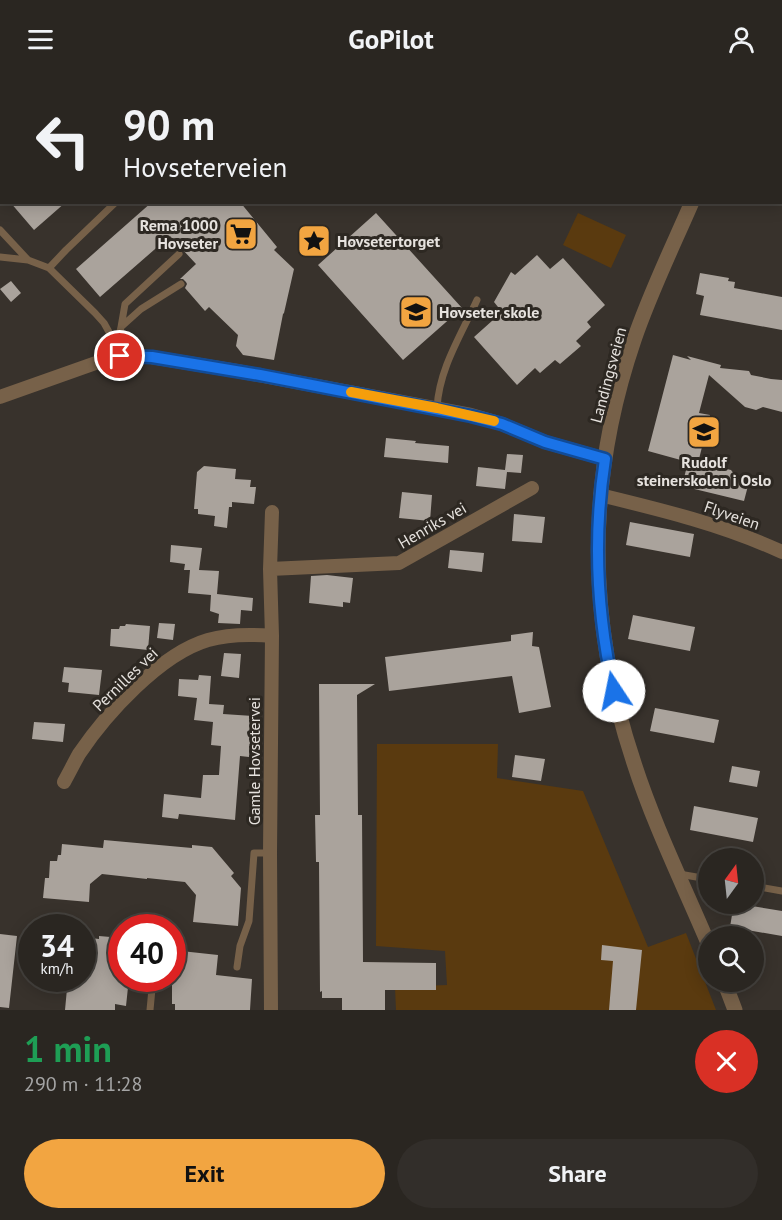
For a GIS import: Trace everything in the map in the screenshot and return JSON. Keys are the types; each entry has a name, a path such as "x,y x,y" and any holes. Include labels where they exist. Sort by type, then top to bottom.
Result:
{"street":[{"name":"Landingsveien","path":"691,204 633,343 618,394 600,495 597,552 600,604 611,676 624,730 640,782 701,926"},
{"path":"0,397 50,378 120,356 152,357 487,419 545,442 605,459"},
{"name":"Henriks vei","path":"270,569 399,563 531,488"},
{"name":"Flyveien","path":"600,495 718,526 782,552"},
{"name":"Gamle Hovsetervei","path":"272,512 270,569 272,1010"},
{"name":"Pernilles vei","path":"64,782 79,756 106,719 148,676 172,658 197,644 218,637 251,634 272,636"},
{"path":"728,992 735,1010"}],"lane":[{"path":"49,268 114,204"},
{"path":"0,230 28,260"},
{"path":"112,337 118,336 125,304 179,254"},
{"path":"0,257 28,260 49,268 104,323 120,356"},
{"path":"121,327 141,309 181,284"},
{"path":"437,408 446,363 477,300"},
{"path":"237,967 240,946 249,921 254,853 270,854"},
{"path":"679,874 698,877"},
{"path":"764,888 782,891"},
{"path":"150,1010 152,992"}],"shaded area":[{"path":"578,213 626,235 611,268 563,245"},
{"path":"377,744 498,744 497,778 583,791 648,947 686,933 698,964 698,992 709,992 716,1010 396,1010 395,987 447,985 445,951 376,946"}],"building":[{"path":"12,204 64,204 34,230"},
{"path":"150,204 242,204 277,247 274,250 294,269 274,360 243,355 236,346 238,335 209,307 205,311 185,288 186,282 180,279 196,264 170,236 100,297 76,269"},
{"name":"Hovseter skole","path":"376,213 462,308 403,360 318,265"},
{"path":"537,255 550,269 563,258 605,305 587,322 591,327 576,341 581,346 560,364 555,360 540,373 535,368 517,385 474,337 502,312 494,302 511,272 515,275"},
{"path":"700,273 729,278 728,281 735,282 734,288 782,297 782,330 700,315 704,296 696,294"},
{"path":"11,281 21,293 11,302 0,289"},
{"path":"673,355 691,360 687,356 721,365 720,368 749,371 751,375 782,380 782,412 763,407 756,410 745,407 709,375 699,413 710,415 699,459 702,460 701,463 731,470 738,479 749,482 744,501 682,486 688,462 648,451"},
{"path":"386,438 449,446 448,463 384,457"},
{"path":"507,454 523,455 521,473 507,472 505,489 476,486 478,467 505,470"},
{"path":"204,466 236,469 235,479 251,480 250,487 256,487 254,504 232,502 232,507 229,507 227,528 214,526 215,516 198,514 198,509 194,509 197,472"},
{"path":"402,492 432,495 430,521 399,518"},
{"path":"514,514 545,517 542,543 512,541"},
{"path":"630,522 694,534 690,557 626,545"},
{"path":"171,545 202,548 199,570 219,571 217,594 253,598 252,611 241,610 240,624 218,623 219,614 210,611 211,595 188,593 190,570 184,570 185,564 170,562"},
{"path":"450,550 484,553 482,572 448,568"},
{"path":"311,576 353,578 350,603 343,602 343,607 309,603"},
{"path":"633,615 695,627 690,651 628,639"},
{"path":"159,623 175,624 173,640 157,638"},
{"path":"126,624 150,626 148,650 110,646 111,629 119,629 120,626"},
{"path":"533,632 532,646 539,647 551,707 519,713 512,676 389,691 385,657 511,641 511,635"},
{"path":"224,653 241,654 239,678 221,676"},
{"path":"64,667 102,670 99,695 68,692 69,683 62,682"},
{"path":"199,675 211,676 209,704 224,705 223,714 253,716 249,757 240,756 235,820 179,814 178,819 162,817 164,794 201,798 203,775 219,775 221,746 211,745 213,722 194,720 197,698 178,696 179,679 198,680"},
{"path":"319,684 375,684 357,695 358,815 362,815 363,962 436,963 436,990 385,990 385,1010 342,1010 342,998 322,998 322,991 320,992 319,862 316,862 315,815 320,815"},
{"path":"655,708 719,720 714,743 650,731"},
{"path":"34,722 65,724 63,742 32,739"},
{"path":"515,755 545,759 541,781 512,777"},
{"path":"732,766 760,771 757,787 729,782"},
{"path":"694,806 758,818 753,842 690,830"},
{"path":"104,840 192,848 192,845 212,847 234,873 231,876 241,888 238,926 193,922 196,895 185,882 102,874 90,884 89,902 43,898 45,878 49,878 50,861 57,861 58,855 61,855 62,844 103,848"},
{"path":"764,908 782,911 782,936 764,933 764,926 730,926 732,914 764,914"},
{"path":"0,934 17,936 9,1008 0,1007"},
{"path":"99,936 108,937 108,992 128,992 126,1006 115,1004 115,1010 65,1010 67,992 96,992 96,939 99,939"},
{"path":"602,945 642,950 636,1010 609,1010 613,961 601,960"},
{"path":"186,952 218,955 216,975 252,979 250,1010 175,1010 175,1004 172,1004 172,992 186,992"}],"slow traffic":[{"path":"351,392 494,421"}],"place":[{"name":"Rema 1000 Hovseter","path":"241,234"},
{"name":"Hovsetertorget","path":"314,241"},
{"name":"Hovseter skole","path":"416,312"},
{"name":"Rudolf steinerskolen i Oslo","path":"704,432"}],"route":[{"path":"120,356 152,357 437,408 487,419 545,442 605,459 600,495 597,552 600,604 614,691"}]}
